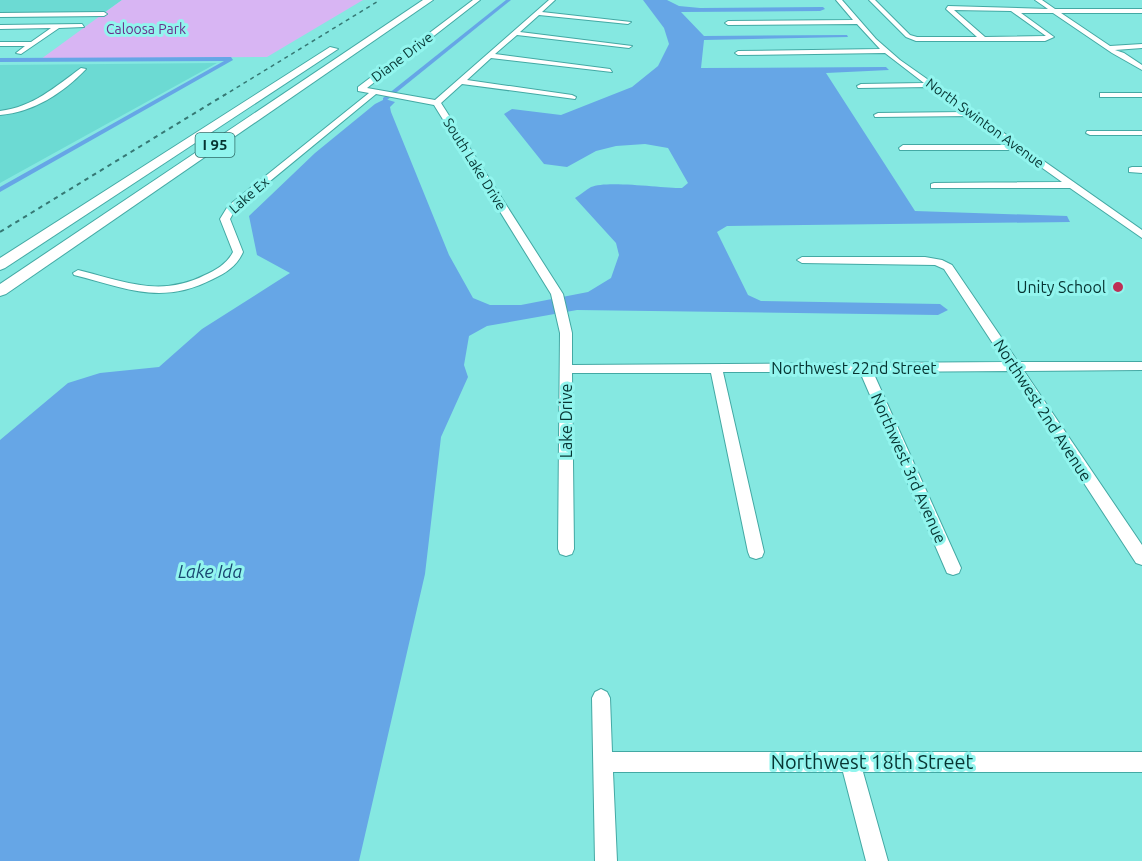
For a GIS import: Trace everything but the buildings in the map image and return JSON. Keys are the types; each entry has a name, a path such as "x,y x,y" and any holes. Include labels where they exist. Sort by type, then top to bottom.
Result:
{"highway":[{"path":"359,32 409,0"},
{"name":"I 95","path":"0,291 429,0"},
{"name":"I 95","path":"0,265 339,45"}],"street":[{"name":"Diane Drive","path":"437,103 361,89 477,0"},
{"name":"South Lake Drive","path":"552,0 437,103 557,294"},
{"name":"North Swinton Avenue","path":"839,0 886,51 1142,235"},
{"path":"872,0 911,38 1045,39 1052,37 1015,11"},
{"path":"1038,0 1142,68"},
{"path":"983,39 948,8 1004,8 1015,11 1142,11"},
{"path":"538,13 628,22"},
{"path":"0,15 104,14"},
{"path":"728,23 858,22"},
{"path":"19,53 58,26"},
{"path":"0,27 82,26"},
{"path":"515,33 629,46"},
{"path":"0,44 33,44"},
{"path":"1111,48 1142,48"},
{"path":"738,54 886,51"},
{"path":"491,56 610,71"},
{"path":"0,112 25,109 36,105 83,69"},
{"path":"462,82 572,96"},
{"path":"861,86 932,85"},
{"name":"Lake Ex","path":"78,273 161,292 206,279 232,265 238,252 225,219 231,208 373,93"},
{"path":"1103,95 1142,95"},
{"path":"878,115 972,114"},
{"path":"1090,133 1142,133"},
{"path":"903,148 1018,147"},
{"path":"934,186 1071,185"},
{"name":"Northwest 2nd Avenue","path":"802,260 925,260 943,264 951,271 1142,558"},
{"name":"Lake Drive","path":"557,294 564,316 566,369 566,549"},
{"name":"Northwest 22nd Street","path":"566,369 1142,366"},
{"name":"Northwest 3rd Avenue","path":"865,368 953,568"},
{"path":"716,369 756,552"},
{"path":"601,698 606,861"},
{"name":"Northwest 18th Street","path":"602,762 1142,762"},
{"path":"850,762 877,861"}],"shaded area":[{"path":"0,0 122,0 98,17 0,18"},
{"path":"217,63 56,152 0,183 0,65"}],"green space":[{"name":"Caloosa Park","path":"122,0 363,0 267,57 41,59"}],"water":[{"name":"Lake Ida","path":"643,0 667,0 679,6 700,8 823,7 825,9 820,11 681,12 704,36 847,35 848,37 704,40 701,68 886,67 889,70 826,73 915,211 1067,216 1070,222 727,226 717,232 748,295 761,301 940,304 948,310 938,315 577,310 487,326 469,336 464,365 468,377 441,437 425,574 359,861 0,861 0,440 68,383 100,373 159,367 202,329 290,273 257,255 249,216 315,153 375,104 385,99 395,102 390,107 391,112 449,255 473,298 490,305 521,305 588,292 611,278 619,255 616,243 575,198 598,185 621,184 682,188 688,183 668,148 645,144 616,146 596,151 567,167 544,164 504,114 512,109 561,115 632,87 658,66 669,44 664,28"}],"waterway":[{"path":"385,99 509,0"},
{"path":"0,60 231,59 0,190"}],"railway":[{"path":"223,96 380,0"},
{"path":"0,232 226,94"}],"place":[{"name":"Unity School","path":"1118,287"}]}
